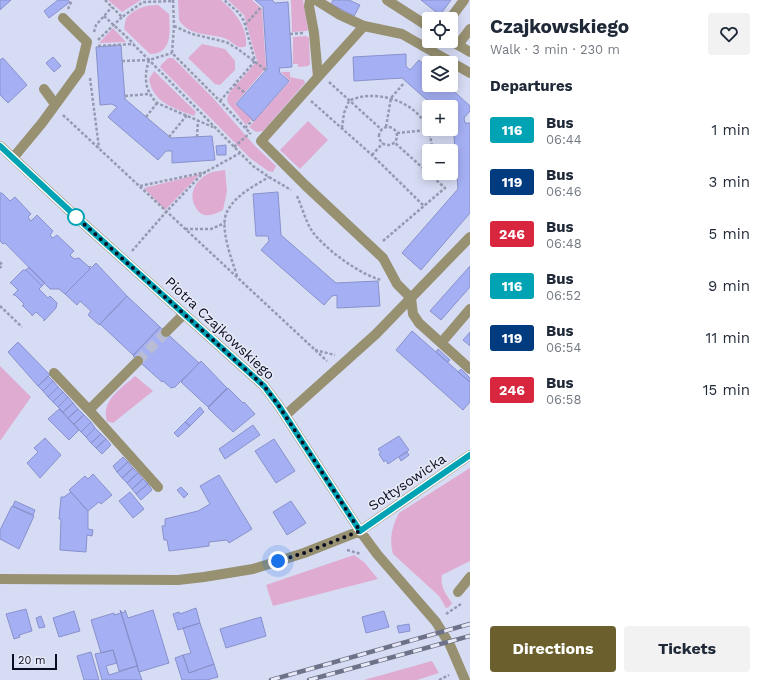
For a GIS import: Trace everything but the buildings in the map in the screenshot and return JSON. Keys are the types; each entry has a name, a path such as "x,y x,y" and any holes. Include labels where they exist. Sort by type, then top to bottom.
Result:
{"street":[{"path":"310,0 309,6 319,76"},
{"path":"316,0 340,15 364,26 402,34 470,73"},
{"path":"387,0 422,22"},
{"path":"455,12 464,0"},
{"path":"14,158 80,71 87,42 63,18"},
{"path":"364,26 261,141 305,185 383,258 397,284 411,298 414,314 419,323 470,369"},
{"path":"458,40 470,29"},
{"path":"458,45 470,52"},
{"path":"44,89 54,106"},
{"name":"Piotra Czajkowskiego","path":"0,146 264,386 285,415 360,531 375,551 436,622 450,645 465,680"},
{"path":"285,415 376,334 470,237"},
{"path":"441,343 470,309"},
{"path":"166,332 184,314"},
{"path":"90,410 138,361"},
{"path":"54,373 90,410 158,487"},
{"name":"Sołtysowicka","path":"0,579 171,580 204,577 253,569 304,553 360,531 470,455"},
{"path":"458,592 470,576"}],"path":[{"path":"105,0 122,17"},
{"path":"97,40 122,17 143,2 173,0 174,26 172,53 250,133 261,141"},
{"path":"224,0 239,13 244,21 255,61"},
{"path":"245,25 262,6"},
{"path":"93,38 96,25 112,7"},
{"path":"104,16 253,166 296,193 312,231 329,248 354,268 373,278 397,284"},
{"path":"174,26 192,34 226,42 266,70"},
{"path":"92,46 133,44"},
{"path":"122,61 149,60 172,53"},
{"path":"149,60 146,70 146,84 149,94 157,103 215,128"},
{"path":"220,101 255,61"},
{"path":"89,75 99,148"},
{"path":"319,76 382,130"},
{"path":"383,143 380,137 382,130 386,127 391,98 404,83"},
{"path":"234,84 246,93"},
{"path":"125,96 149,94"},
{"path":"303,94 372,155 424,206"},
{"path":"342,128 344,113 349,101 357,97 365,96 391,98 411,109 419,115 422,120"},
{"path":"146,117 157,103"},
{"path":"54,106 336,370"},
{"path":"169,137 187,115"},
{"path":"197,137 198,120"},
{"path":"245,128 253,120"},
{"path":"383,143 387,144 394,142 397,139 397,133 393,128 386,127"},
{"path":"397,133 422,131"},
{"path":"234,147 250,133"},
{"path":"394,142 422,167"},
{"path":"372,155 383,143"},
{"path":"124,260 202,174 210,171 240,153"},
{"path":"140,186 210,171"},
{"path":"237,278 227,246 224,228 228,209 248,190 269,177"},
{"path":"374,249 445,188 436,180"},
{"path":"184,229 211,229 225,223"},
{"path":"0,262 2,265 0,268"},
{"path":"0,306 22,327"},
{"path":"314,349 348,359"},
{"path":"343,550 354,551 363,555"},
{"path":"439,680 451,674"}],"shaded area":[{"path":"108,0 141,0 122,12"},
{"path":"178,0 221,0 231,9 239,20 245,32 246,46 240,47 227,39 218,36 194,32 183,25 179,20"},
{"path":"228,0 252,0 262,9 266,68 235,104 252,119 246,125 228,103 227,99 229,93 257,61 244,15"},
{"path":"291,0 303,0 308,30 292,32"},
{"path":"158,5 169,14 169,34 166,46 163,50 150,54 124,29 126,19 131,13 142,8"},
{"path":"113,28 126,42 99,43"},
{"path":"306,36 309,38 310,64 308,66 298,67 298,64 293,64 293,37"},
{"path":"202,44 225,49 235,61 235,70 220,85 215,84 188,58"},
{"path":"168,58 173,58 214,99 254,145 276,166 273,172 268,171 250,158 160,67"},
{"path":"154,71 196,112 194,116 166,104 155,94 149,79"},
{"path":"281,72 290,72 290,77 304,80 305,83 263,131 256,132 249,127 290,81"},
{"path":"308,121 328,140 300,169 280,150"},
{"path":"225,170 227,191 223,210 212,215 200,213 193,203 192,197 194,188 201,179 210,173"},
{"path":"200,174 165,210 144,188"},
{"path":"0,366 31,397 0,441"},
{"path":"135,376 153,391 113,423 107,421 106,414 109,401"},
{"path":"470,468 470,561 442,575 443,587 452,603 446,608 439,596 393,554 391,543 392,533 399,513"},
{"path":"354,555 364,562 378,579 273,606 266,585"},
{"path":"432,661 439,673 417,680 364,680"}],"tunnel":[{"path":"138,361 166,332"}],"railway":[{"path":"271,680 470,624"},
{"path":"309,680 470,636"}],"bus line":[{"name":"116","path":"0,146 85,225 264,386 279,406 360,531 470,455"}],"route":[{"path":"76,217 75,216 264,386 279,406 360,531 304,553 278,561"}]}
